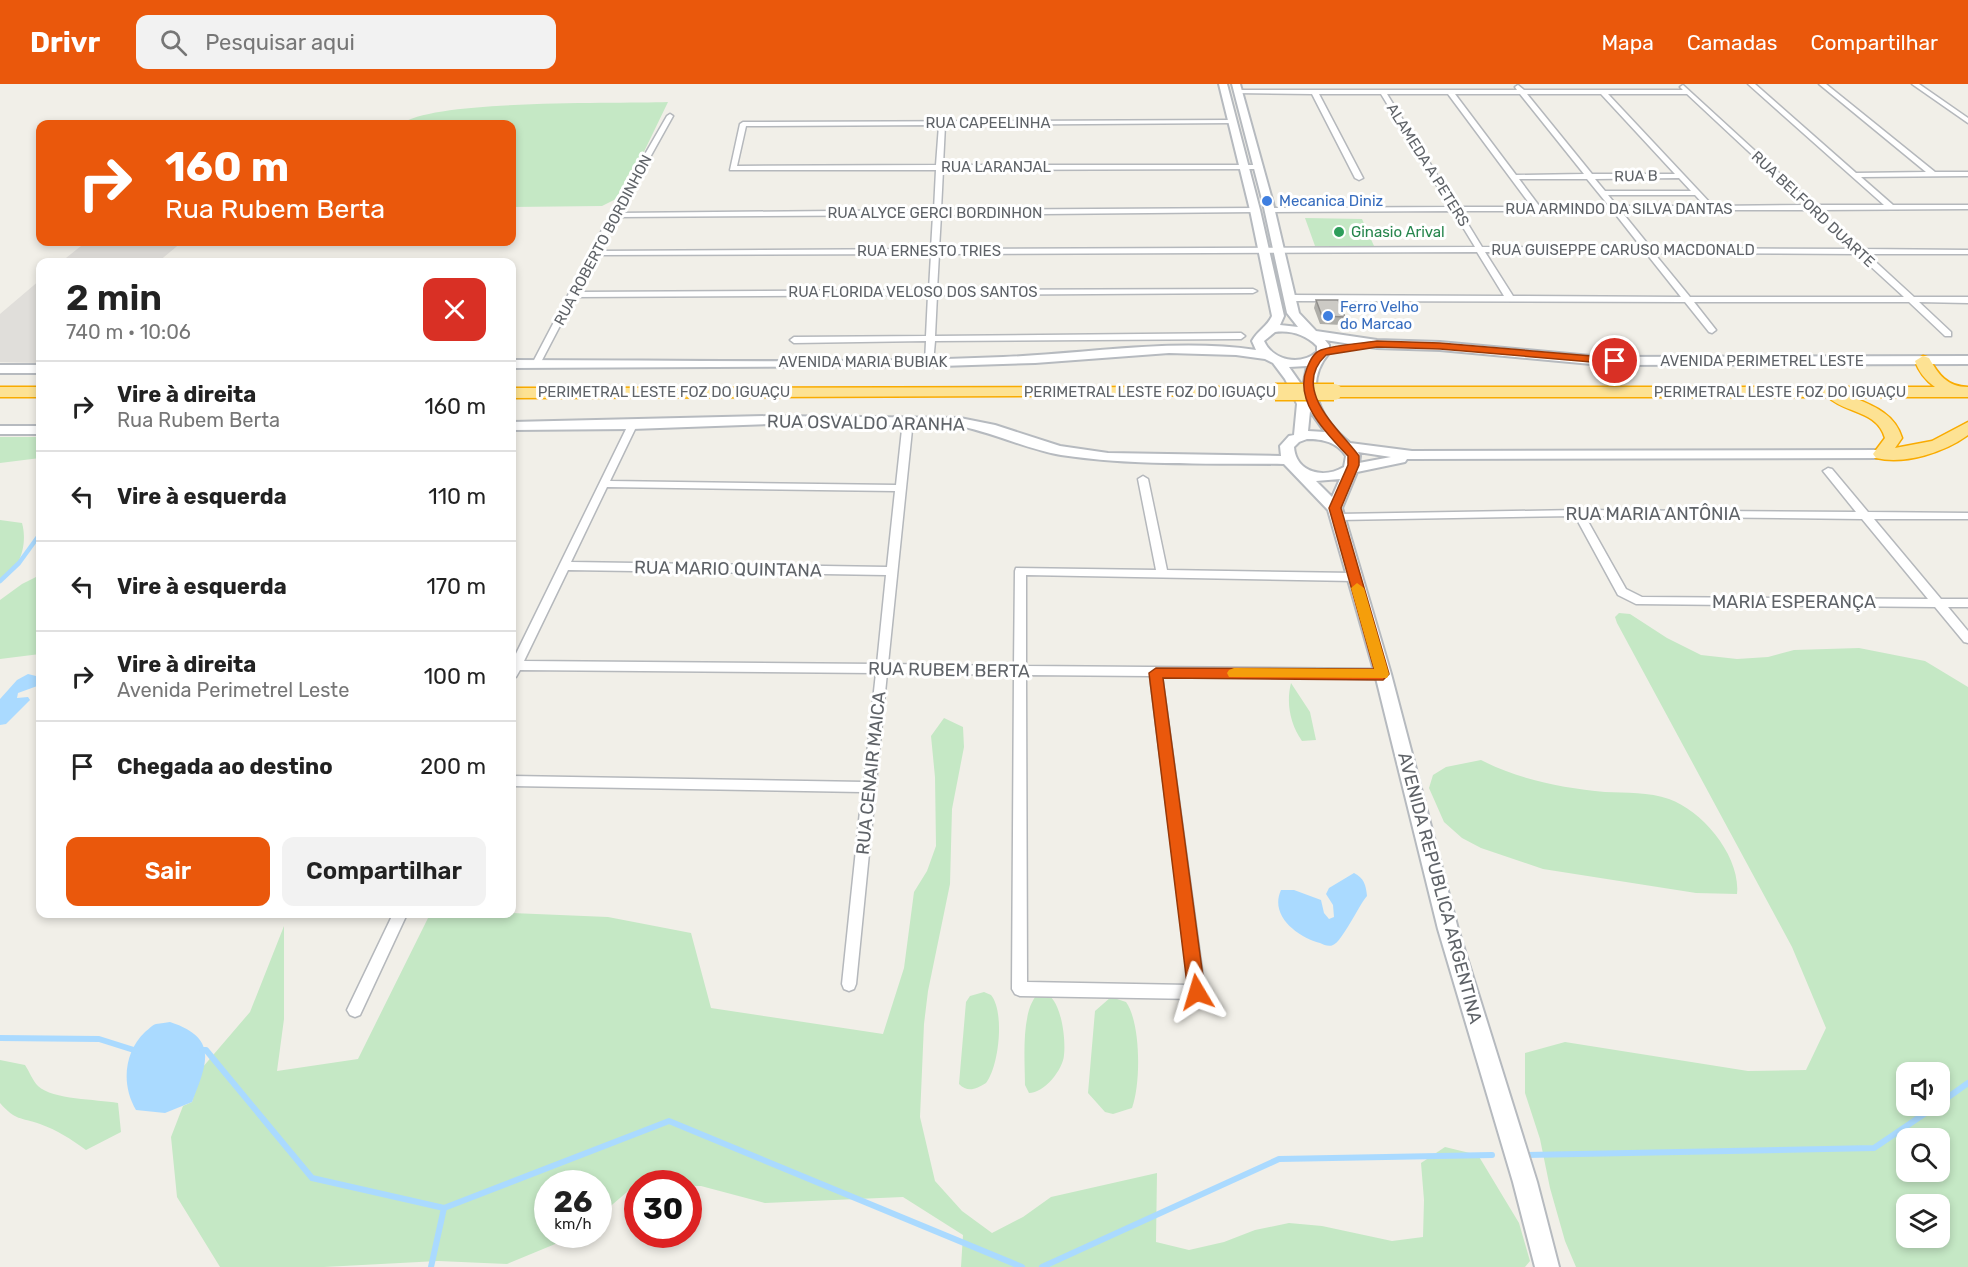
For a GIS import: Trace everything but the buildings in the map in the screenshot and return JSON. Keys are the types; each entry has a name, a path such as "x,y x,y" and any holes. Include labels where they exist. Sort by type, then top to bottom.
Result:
{"highway":[{"path":"1923,361 1926,371 1936,382 1962,392"},
{"path":"0,392 36,392"},
{"path":"1827,392 1872,412 1889,425 1894,438 1882,454"},
{"name":"PERIMETRAL LESTE FOZ DO IGUAÇU","path":"516,393 1962,392"},
{"path":"1882,454 1930,449 1952,440 1968,428"}],"street":[{"path":"1222,84 1255,210 1278,316 1259,345 1297,384 1304,405 1304,423 1300,437"},
{"path":"1516,84 1712,330"},
{"name":"RUA BELFORD DUARTE","path":"1680,84 1948,334"},
{"path":"1751,84 1892,208"},
{"path":"1822,84 1933,174"},
{"path":"1915,84 1968,122"},
{"path":"1336,512 1351,469 1353,456 1327,427 1314,406 1307,380 1323,345 1297,320 1237,88 1315,93 1688,92"},
{"name":"ALAMEDA A PETERS","path":"1383,92 1511,300"},
{"path":"1315,93 1359,178"},
{"path":"1451,93 1538,209"},
{"path":"1604,93 1712,209"},
{"name":"RUA ROBERTO BORDINHON","path":"536,364 614,215 670,116"},
{"name":"RUA CAPEELINHA","path":"733,168 743,124 1232,122"},
{"path":"929,363 942,123"},
{"name":"RUA LARANJAL","path":"733,168 1259,166"},
{"path":"1853,175 1968,174"},
{"name":"RUA B","path":"1514,177 1682,176"},
{"name":"RUA ARMINDO DA SILVA DANTAS","path":"1603,193 1698,193"},
{"name":"RUA ARMINDO DA SILVA DANTAS","path":"1270,210 1968,207"},
{"name":"RUA ALYCE GERCI BORDINHON","path":"614,215 1255,210"},
{"name":"RUA GUISEPPE CARUSO MACDONALD","path":"1262,250 1968,252"},
{"name":"RUA ERNESTO TRIES","path":"595,253 1262,250"},
{"name":"RUA FLORIDA VELOSO DOS SANTOS","path":"573,295 934,291 1253,291"},
{"path":"1290,298 1968,300"},
{"name":"AVENIDA PERIMETREL LESTE","path":"1267,332 1292,328 1312,334 1377,344 1440,346 1602,361 1968,360"},
{"name":"AVENIDA MARIA BUBIAK","path":"516,364 929,363 1024,360 1213,349 1232,346 1267,332"},
{"path":"794,340 1241,336"},
{"name":"AVENIDA PERIMETREL LESTE","path":"1319,356 1377,344"},
{"name":"AVENIDA MARIA BUBIAK","path":"1213,349 1297,363 1319,356"},
{"path":"0,369 36,369"},
{"name":"RUA OSVALDO ARANHA","path":"516,426 632,426 768,420 960,422 990,428 1058,450 1108,458 1293,464"},
{"name":"RUA CENAIR MAICA","path":"849,984 899,488 908,420"},
{"path":"516,663 632,426"},
{"path":"0,430 36,430"},
{"path":"1412,455 1326,477 1311,475 1293,464 1287,446 1300,437 1321,435 1344,445 1412,455 1882,454"},
{"name":"AVENIDA REPUBLICA ARGENTINA","path":"1293,464 1336,512 1383,674 1448,929 1525,1182 1547,1267"},
{"path":"1828,471 1968,639"},
{"path":"1143,479 1162,572"},
{"path":"604,484 899,488"},
{"name":"RUA MARIA ANTÔNIA","path":"1336,512 1968,516"},
{"name":"MARIA ESPERANÇA","path":"1578,513 1622,592 1640,601 1968,603"},
{"name":"RUA MARIO QUINTANA","path":"565,566 891,571"},
{"path":"1156,673 1197,992 1020,989 1020,571 1162,572 1354,578"},
{"name":"RUA RUBEM BERTA","path":"516,669 882,669 1383,674"},
{"path":"516,781 869,787"},
{"path":"355,1010 398,918"}],"shaded area":[{"path":"81,246 177,246 163,258 66,258"},
{"path":"36,283 36,363 0,362 0,314"}],"green space":[{"path":"668,102 640,160 628,175 616,199 602,206 516,207 516,120 410,120 449,110 570,103"},
{"name":"Ginasio Arival","path":"1305,218 1362,219 1374,246 1315,246"},
{"path":"0,437 36,437 36,458 0,463"},
{"path":"0,520 22,523 24,540 21,556 13,571 0,582"},
{"path":"36,577 36,654 0,659 0,600"},
{"path":"1619,613 1630,614 1667,638 1701,655 1737,659 1768,657 1794,650 1859,648 1925,661 1968,687 1968,1267 1576,1267 1565,1241 1550,1188 1540,1139 1525,1093 1525,1053 1565,1042 1748,1071 1806,1070 1826,1028 1792,947 1615,617"},
{"path":"1291,683 1310,712 1316,740 1302,741 1295,728 1289,706"},
{"path":"944,718 963,727 964,747 952,809 950,884 928,991 924,1024 920,1117 935,1181 962,1211 992,1233 1023,1217 1051,1197 1157,1173 1156,1242 1189,1250 1224,1242 1255,1230 1289,1223 1322,1226 1392,1241 1423,1237 1424,1200 1421,1163 1445,1147 1478,1155 1519,1223 1530,1261 1525,1267 961,1267 963,1235 903,1197 765,1203 702,1186 702,1170 624,1170 624,1195 612,1205 612,1170 534,1170 534,1248 546,1248 507,1264 438,1261 324,1267 220,1267 177,1197 171,1137 183,1106 192,1102 202,1068 250,1012 284,926 284,1019 277,1071 358,1059 428,918 516,918 516,913 608,917 691,933 711,1008 883,1034 904,968 914,892 927,871 936,846 935,777 931,736"},
{"path":"1481,760 1511,773 1542,782 1605,792 1654,795 1682,805 1707,825 1726,851 1737,880 1737,894 1696,893 1543,869 1481,848 1462,838 1444,822 1429,788 1433,775 1446,767"},
{"path":"984,992 991,995 998,1014 997,1052 991,1075 986,1083 969,1089 959,1084 966,1002 970,996"},
{"path":"1040,992 1053,999 1061,1017 1064,1055 1052,1080 1041,1089 1029,1093 1025,1085 1026,1022 1029,1009"},
{"path":"1111,997 1126,1002 1131,1012 1135,1024 1138,1054 1137,1084 1132,1108 1113,1114 1105,1112 1088,1093 1095,1011"},
{"path":"0,1060 25,1065 34,1081 45,1091 75,1098 118,1103 121,1132 86,1150 52,1129 14,1116 0,1103"}],"water":[{"path":"28,674 36,676 36,686 18,693 17,698 28,697 30,700 6,724 0,725 0,699 17,680"},
{"path":"1354,873 1364,882 1367,896 1341,937 1333,945 1325,945 1303,936 1282,917 1278,899 1281,890 1294,890 1321,900 1324,913 1329,919 1334,917 1333,905 1326,894 1329,888"},
{"path":"170,1022 186,1028 196,1036 205,1053 205,1064 192,1102 165,1113 136,1110 128,1090 129,1059 138,1040 145,1032 156,1024"}],"waterway":[{"path":"0,581 19,563 36,540"},
{"path":"0,1038 99,1039 137,1051"},
{"path":"202,1050 206,1050 312,1178 444,1208"},
{"path":"1950,1096 1968,1083"},
{"path":"1527,1155 1874,1148 1921,1116"},
{"path":"444,1208 669,1121 1022,1267"},
{"path":"1042,1267 1279,1159 1492,1155"},
{"path":"431,1267 444,1208"}],"slow traffic":[{"path":"1234,673 1383,674 1357,588"}],"place":[{"name":"Mecanica Diniz","path":"1267,201"},
{"name":"Ginasio Arival","path":"1339,232"},
{"name":"Ferro Velho do Marcao","path":"1328,316"}],"route":[{"path":"1197,992 1156,673 1383,674 1335,508 1354,460 1351,451 1327,427 1314,406 1307,380 1308,373 1316,359 1323,353 1377,344 1440,346 1615,361"}]}
